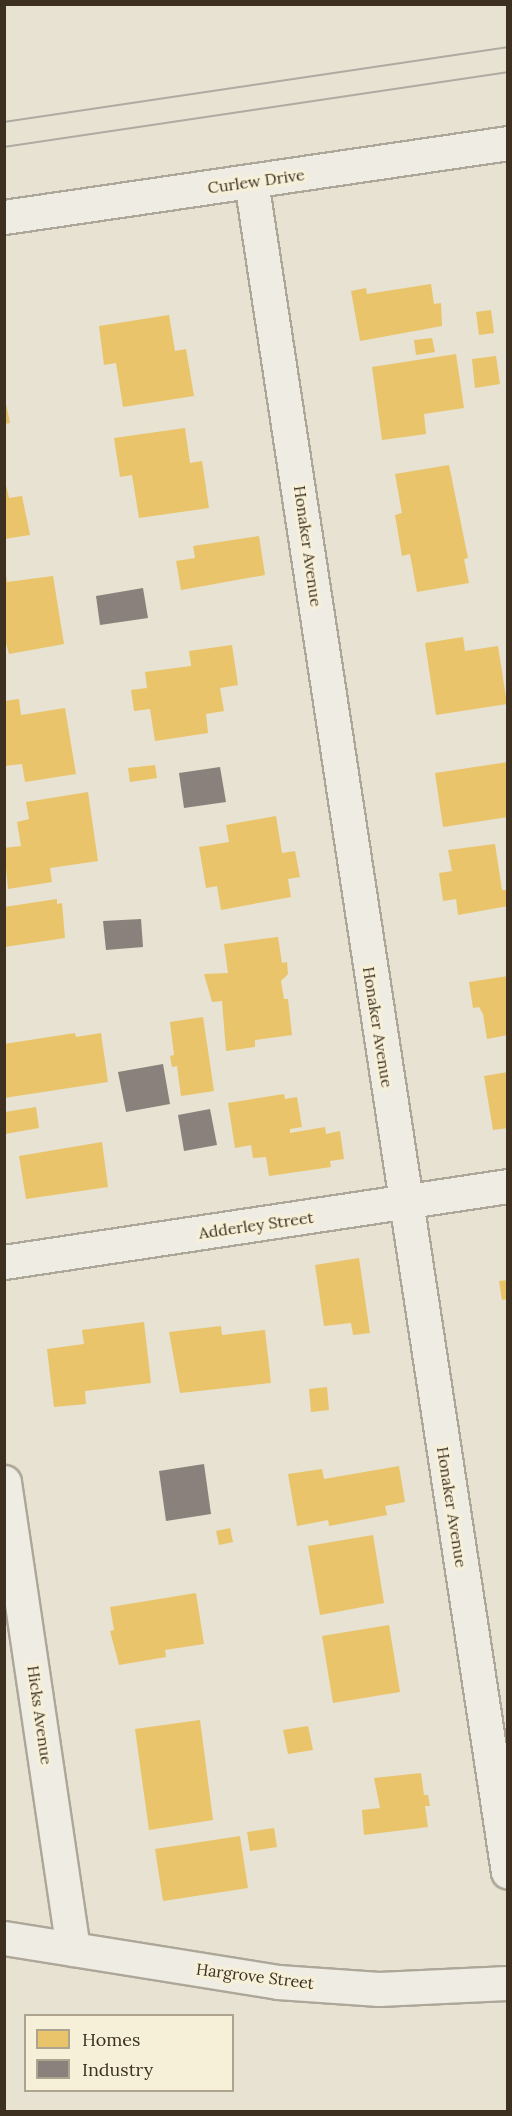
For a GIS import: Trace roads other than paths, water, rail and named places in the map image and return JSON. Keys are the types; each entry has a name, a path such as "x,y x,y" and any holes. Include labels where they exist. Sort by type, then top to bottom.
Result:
{"street":[{"name":"Curlew Drive","path":"4,218 507,143"},
{"name":"Honaker Avenue","path":"251,182 507,1872"},
{"name":"Adderley Street","path":"4,1262 507,1186"},
{"name":"Hicks Avenue","path":"4,1482 73,1949"},
{"name":"Hargrove Street","path":"4,1938 289,1983 379,1989 507,1983"}],"tram line":[{"path":"4,122 508,47"},
{"path":"4,147 508,72"}]}
